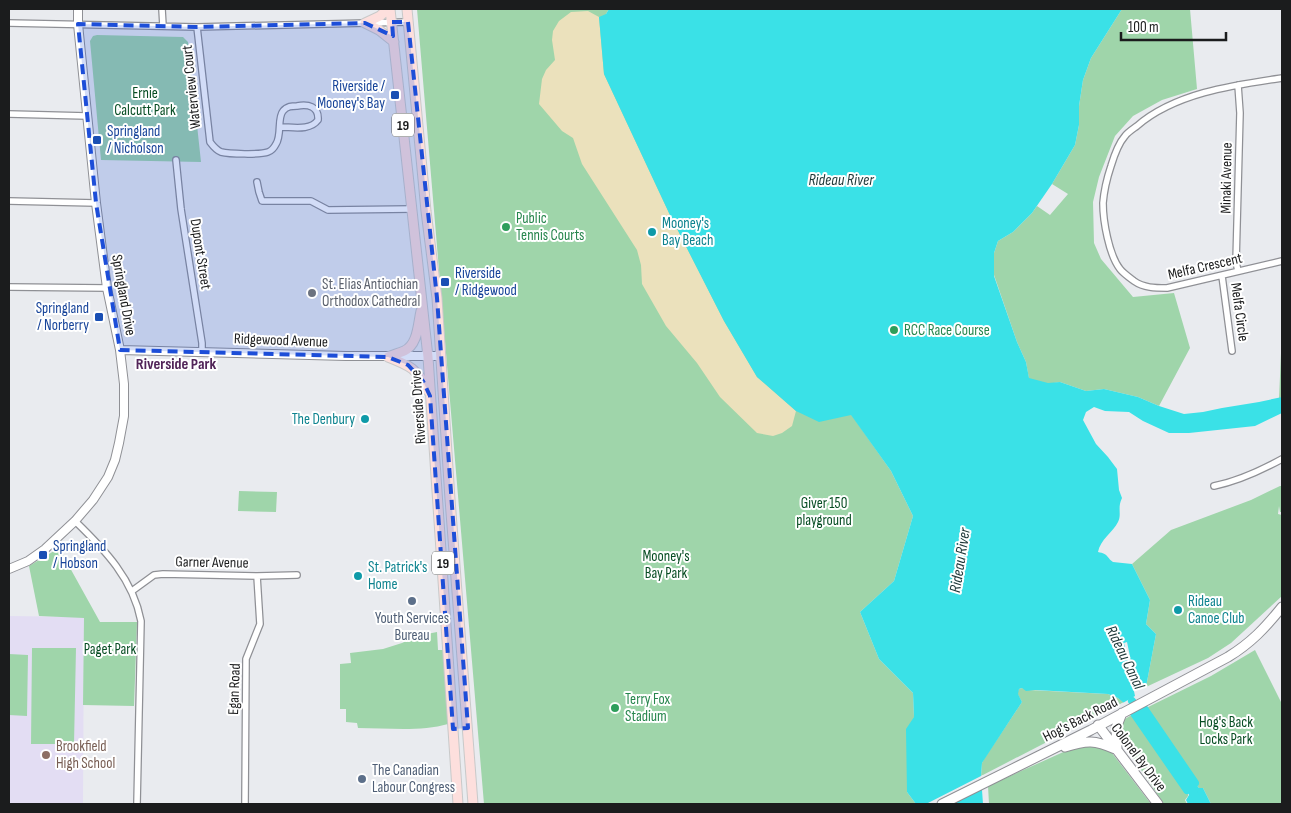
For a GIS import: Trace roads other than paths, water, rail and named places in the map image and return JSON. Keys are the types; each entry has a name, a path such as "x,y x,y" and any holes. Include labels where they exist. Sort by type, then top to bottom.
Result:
{"main road":[{"name":"Riverside Drive","path":"389,9 392,22 428,356 440,511 458,804"},
{"path":"365,23 380,16 389,9"},
{"name":"Riverside Drive","path":"407,9 426,210 437,298 473,804"},
{"path":"365,23 379,30 394,42"},
{"path":"388,357 410,347 414,340 422,303"},
{"path":"388,357 408,365 420,375 430,396"},
{"name":"Hog's Back Road","path":"942,804 1098,726 1240,650 1278,615 1282,607"},
{"path":"1039,755 1077,743 1092,742 1101,743 1118,750 1116,728 1122,712"},
{"name":"Colonel By Drive","path":"1098,726 1158,804"},
{"path":"453,730 468,728"}],"street":[{"name":"Springland Drive","path":"9,568 28,561 39,553 75,521 93,500 108,477 117,452 124,416 124,384 120,350 107,288 96,203 78,9"},
{"path":"162,9 163,26"},
{"path":"9,23 197,27 408,22"},
{"name":"Waterview Court","path":"197,27 210,142 214,148 229,153 266,153 272,149 278,139 282,112 290,106 308,105 317,111 318,120 313,126 280,127"},
{"name":"Melfa Crescent","path":"1282,78 1238,84 1198,95 1164,107 1143,121 1126,135 1120,144 1106,182 1103,204 1110,248 1120,268 1135,282 1150,288 1167,288 1282,262"},
{"name":"Minaki Avenue","path":"1238,84 1240,113 1236,262 1238,272"},
{"path":"9,114 87,116"},
{"name":"Dupont Street","path":"176,160 181,209 202,352"},
{"path":"257,182 262,200 311,201 328,210 412,209"},
{"path":"9,201 96,203"},
{"name":"Melfa Circle","path":"1222,276 1232,351"},
{"path":"9,287 107,288"},
{"name":"Ridgewood Avenue","path":"120,350 388,357 441,356"},
{"path":"1214,486 1256,473 1282,459"},
{"path":"75,521 117,565 132,591 142,621 137,804"},
{"name":"Garner Avenue","path":"132,591 154,575 163,574 297,575"},
{"name":"Egan Road","path":"245,804 246,660 260,624 257,576"}],"water":[{"name":"Rideau River","path":"609,9 1122,9 1091,58 1083,80 1079,106 1079,125 1075,145 1032,213 1013,232 998,241 994,253 994,276 1026,362 1029,378 1048,383 1060,382 1086,391 1104,389 1138,397 1184,414 1282,397 1282,413 1255,426 1189,433 1169,433 1129,412 1105,411 1094,407 1086,412 1083,420 1096,444 1117,469 1119,490 1122,498 1118,522 1101,544 1098,552 1106,555 1113,562 1132,564 1150,600 1146,624 1156,634 1146,687 1133,686 1141,704 1131,709 1118,698 1108,694 1026,691 1022,688 1019,689 1018,694 1022,702 982,763 983,804 916,804 907,792 906,729 914,717 913,693 879,659 860,612 894,581 913,516 891,471 851,415 819,422 796,411 757,377 724,321 669,213 604,74 599,17 606,14"},
{"path":"1195,783 1199,788 1203,788 1211,804 1188,804 1186,800 1189,795 1187,790"}],"waterway":[{"path":"1132,701 1190,785 1199,804"},
{"path":"1141,704 1195,783 1187,790 1131,709 1141,704"}],"place":[{"name":"Riverside / Mooney's Bay","path":"395,95"},
{"name":"Springland / Nicholson","path":"97,140"},
{"name":"Public Tennis Courts","path":"506,227"},
{"name":"Mooney's Bay Beach","path":"652,232"},
{"name":"Riverside / Ridgewood","path":"445,282"},
{"name":"St. Elias Antiochian Orthodox Cathedral","path":"312,293"},
{"name":"Springland / Norberry","path":"99,317"},
{"name":"RCC Race Course","path":"894,330"},
{"name":"The Denbury","path":"365,419"},
{"name":"Springland / Hobson","path":"43,555"},
{"name":"St. Patrick's Home","path":"358,576"},
{"name":"Youth Services Bureau","path":"412,601"},
{"name":"Rideau Canoe Club","path":"1178,610"},
{"name":"Terry Fox Stadium","path":"615,708"},
{"name":"Brookfield High School","path":"46,755"},
{"name":"The Canadian Labour Congress","path":"362,779"}],"district":[{"name":"Riverside Park","path":"176,363"}],"park label":[{"name":"Ernie Calcutt Park","path":"145,102"},
{"name":"Giver 150 playground","path":"824,512"},
{"name":"Mooney's Bay Park","path":"666,564"},
{"name":"Paget Park","path":"110,649"},
{"name":"Hog's Back Locks Park","path":"1226,730"}],"water label":[{"name":"Rideau Canal","path":"1126,657"}]}
